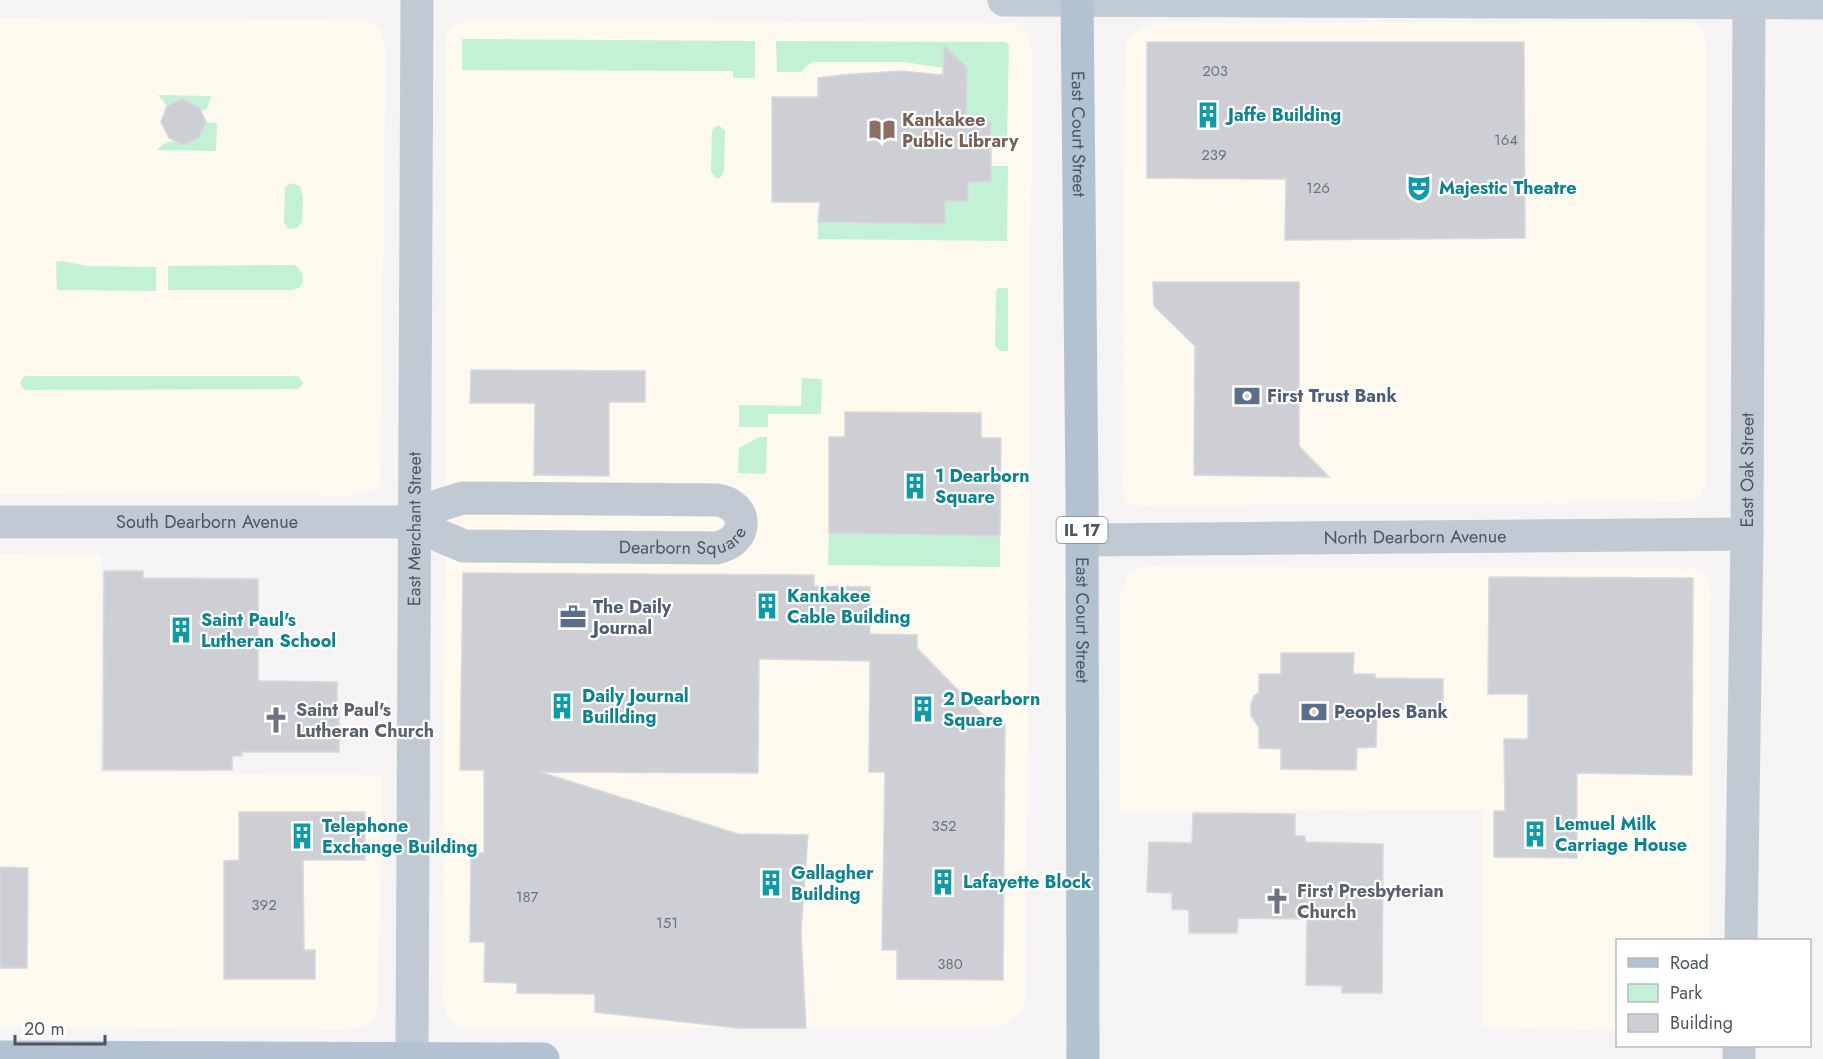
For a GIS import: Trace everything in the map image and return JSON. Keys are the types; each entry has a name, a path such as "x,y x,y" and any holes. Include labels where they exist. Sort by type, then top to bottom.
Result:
{"main road":[{"name":"East Court Street","path":"1078,0 1083,1059"},
{"path":"0,1057 543,1059"}],"street":[{"name":"East Merchant Street","path":"412,1059 417,0"},
{"path":"1004,0 1823,3"},
{"name":"East Oak Street","path":"1741,939 1747,534 1749,1"},
{"name":"Dearborn Square","path":"463,498 717,500 727,501 735,506 741,521 737,539 728,546 716,548 464,546 415,522 440,505 463,498"},
{"name":"South Dearborn Avenue","path":"0,522 415,522"},
{"name":"North Dearborn Avenue","path":"1082,540 1747,534"}],"shaded area":[{"path":"0,18 365,20 378,27 386,50 380,482 377,488 350,495 0,494"},
{"path":"467,21 1019,23 1026,31 1032,52 1026,1000 1018,1014 1001,1027 462,1028 448,1018 443,1001 445,44 447,33 452,27"},
{"path":"1154,23 1692,23 1704,32 1707,50 1706,483 1700,497 1684,502 1139,506 1125,501 1123,490 1125,50 1127,41 1143,27"},
{"path":"0,554 101,555 100,773 382,775 378,1007 368,1024 346,1030 0,1027"},
{"path":"1148,566 1695,569 1703,571 1711,587 1709,939 1616,939 1616,1031 1482,1027 1483,810 1120,811 1120,596 1128,575 1139,568"}],"green space":[{"path":"462,39 755,41 755,78 733,78 733,71 462,70"},
{"path":"776,41 1006,42 1009,46 1007,139 992,138 991,121 966,121 966,67 944,46 943,68 904,62 814,62 801,72 777,72"},
{"path":"158,95 211,96 207,109 201,111 199,107 182,100 167,106"},
{"path":"206,122 217,123 216,151 157,150 169,142 183,145 199,138"},
{"path":"718,125 725,130 724,172 720,178 716,178 711,172 712,130"},
{"path":"991,166 1008,166 1007,241 818,239 818,222 944,223 945,201 968,201 968,182 991,182"},
{"path":"290,183 300,186 303,197 302,222 297,228 288,229 284,223 285,188"},
{"path":"56,262 87,266 156,267 156,291 57,290"},
{"path":"294,265 300,269 303,278 300,287 293,290 168,290 168,266"},
{"path":"1008,288 1008,351 1000,351 995,346 996,290"},
{"path":"296,376 303,383 297,389 26,390 20,383 23,377"},
{"path":"802,378 822,379 821,414 768,414 768,427 739,427 739,405 801,406"},
{"path":"759,437 767,437 766,474 738,473 739,448"},
{"path":"829,533 1000,536 1000,567 828,565"}],"building":[{"path":"1147,42 1524,42 1525,238 1285,240 1286,179 1147,178"},
{"name":"Kankakee Public Library","path":"944,45 967,67 966,121 991,121 991,182 968,182 968,201 945,201 945,224 818,222 820,202 772,202 772,97 818,97 818,78 841,75 900,71 943,75"},
{"path":"182,99 199,107 206,122 199,138 183,145 169,138 161,122 167,106"},
{"name":"First Trust Bank","path":"1153,282 1299,282 1299,446 1329,477 1194,475 1195,346 1154,306"},
{"path":"471,370 645,371 645,402 609,402 609,476 534,475 535,403 470,403"},
{"name":"1 Dearborn Square","path":"845,412 981,413 981,438 1001,438 1000,536 829,533 829,437 845,437"},
{"name":"Saint Paul's Lutheran School","path":"104,571 143,571 143,578 258,579 258,681 337,682 339,752 242,752 242,756 232,756 232,770 103,770"},
{"path":"463,573 814,575 814,586 870,587 870,634 917,635 917,648 951,683 993,725 1005,724 1003,980 897,979 897,950 882,950 885,772 869,772 870,661 759,659 758,773 540,772 738,834 808,835 801,931 806,1028 738,1028 595,1012 595,994 517,993 517,983 484,982 485,942 470,942 471,853 484,853 484,770 460,770"},
{"path":"1489,577 1693,578 1692,775 1577,773 1577,858 1494,857 1494,811 1505,811 1504,739 1528,739 1528,694 1488,694"},
{"name":"Peoples Bank","path":"1281,653 1354,653 1353,674 1375,674 1375,678 1443,679 1443,710 1377,709 1376,747 1357,748 1356,770 1281,769 1281,749 1259,748 1259,728 1251,715 1251,704 1254,696 1259,692 1259,674 1281,674"},
{"path":"239,812 365,812 365,860 303,860 304,950 315,950 315,979 224,979 224,861 239,860"},
{"name":"First Presbyterian Church","path":"1193,813 1295,814 1295,836 1305,836 1305,842 1383,844 1382,993 1342,993 1342,986 1306,985 1307,919 1238,918 1237,933 1189,933 1189,910 1172,909 1172,893 1147,892 1149,842 1192,843"},
{"path":"0,867 28,868 27,968 0,968"}],"place":[{"name":"Jaffe Building","path":"1208,115"},
{"name":"Kankakee Public Library","path":"882,130"},
{"name":"Majestic Theatre","path":"1419,188"},
{"name":"First Trust Bank","path":"1247,396"},
{"name":"1 Dearborn Square","path":"915,486"},
{"name":"Kankakee Cable Building","path":"767,606"},
{"name":"The Daily Journal","path":"573,617"},
{"name":"Saint Paul's Lutheran School","path":"181,630"},
{"name":"Daily Journal Buillding","path":"562,706"},
{"name":"2 Dearborn Square","path":"923,709"},
{"name":"Peoples Bank","path":"1314,712"},
{"name":"Saint Paul's Lutheran Church","path":"276,720"},
{"name":"Lemuel Milk Carriage House","path":"1535,834"},
{"name":"Telephone Exchange Building","path":"302,836"},
{"name":"Lafayette Block","path":"943,882"},
{"name":"Gallagher Building","path":"771,883"},
{"name":"First Presbyterian Church","path":"1277,901"}]}
